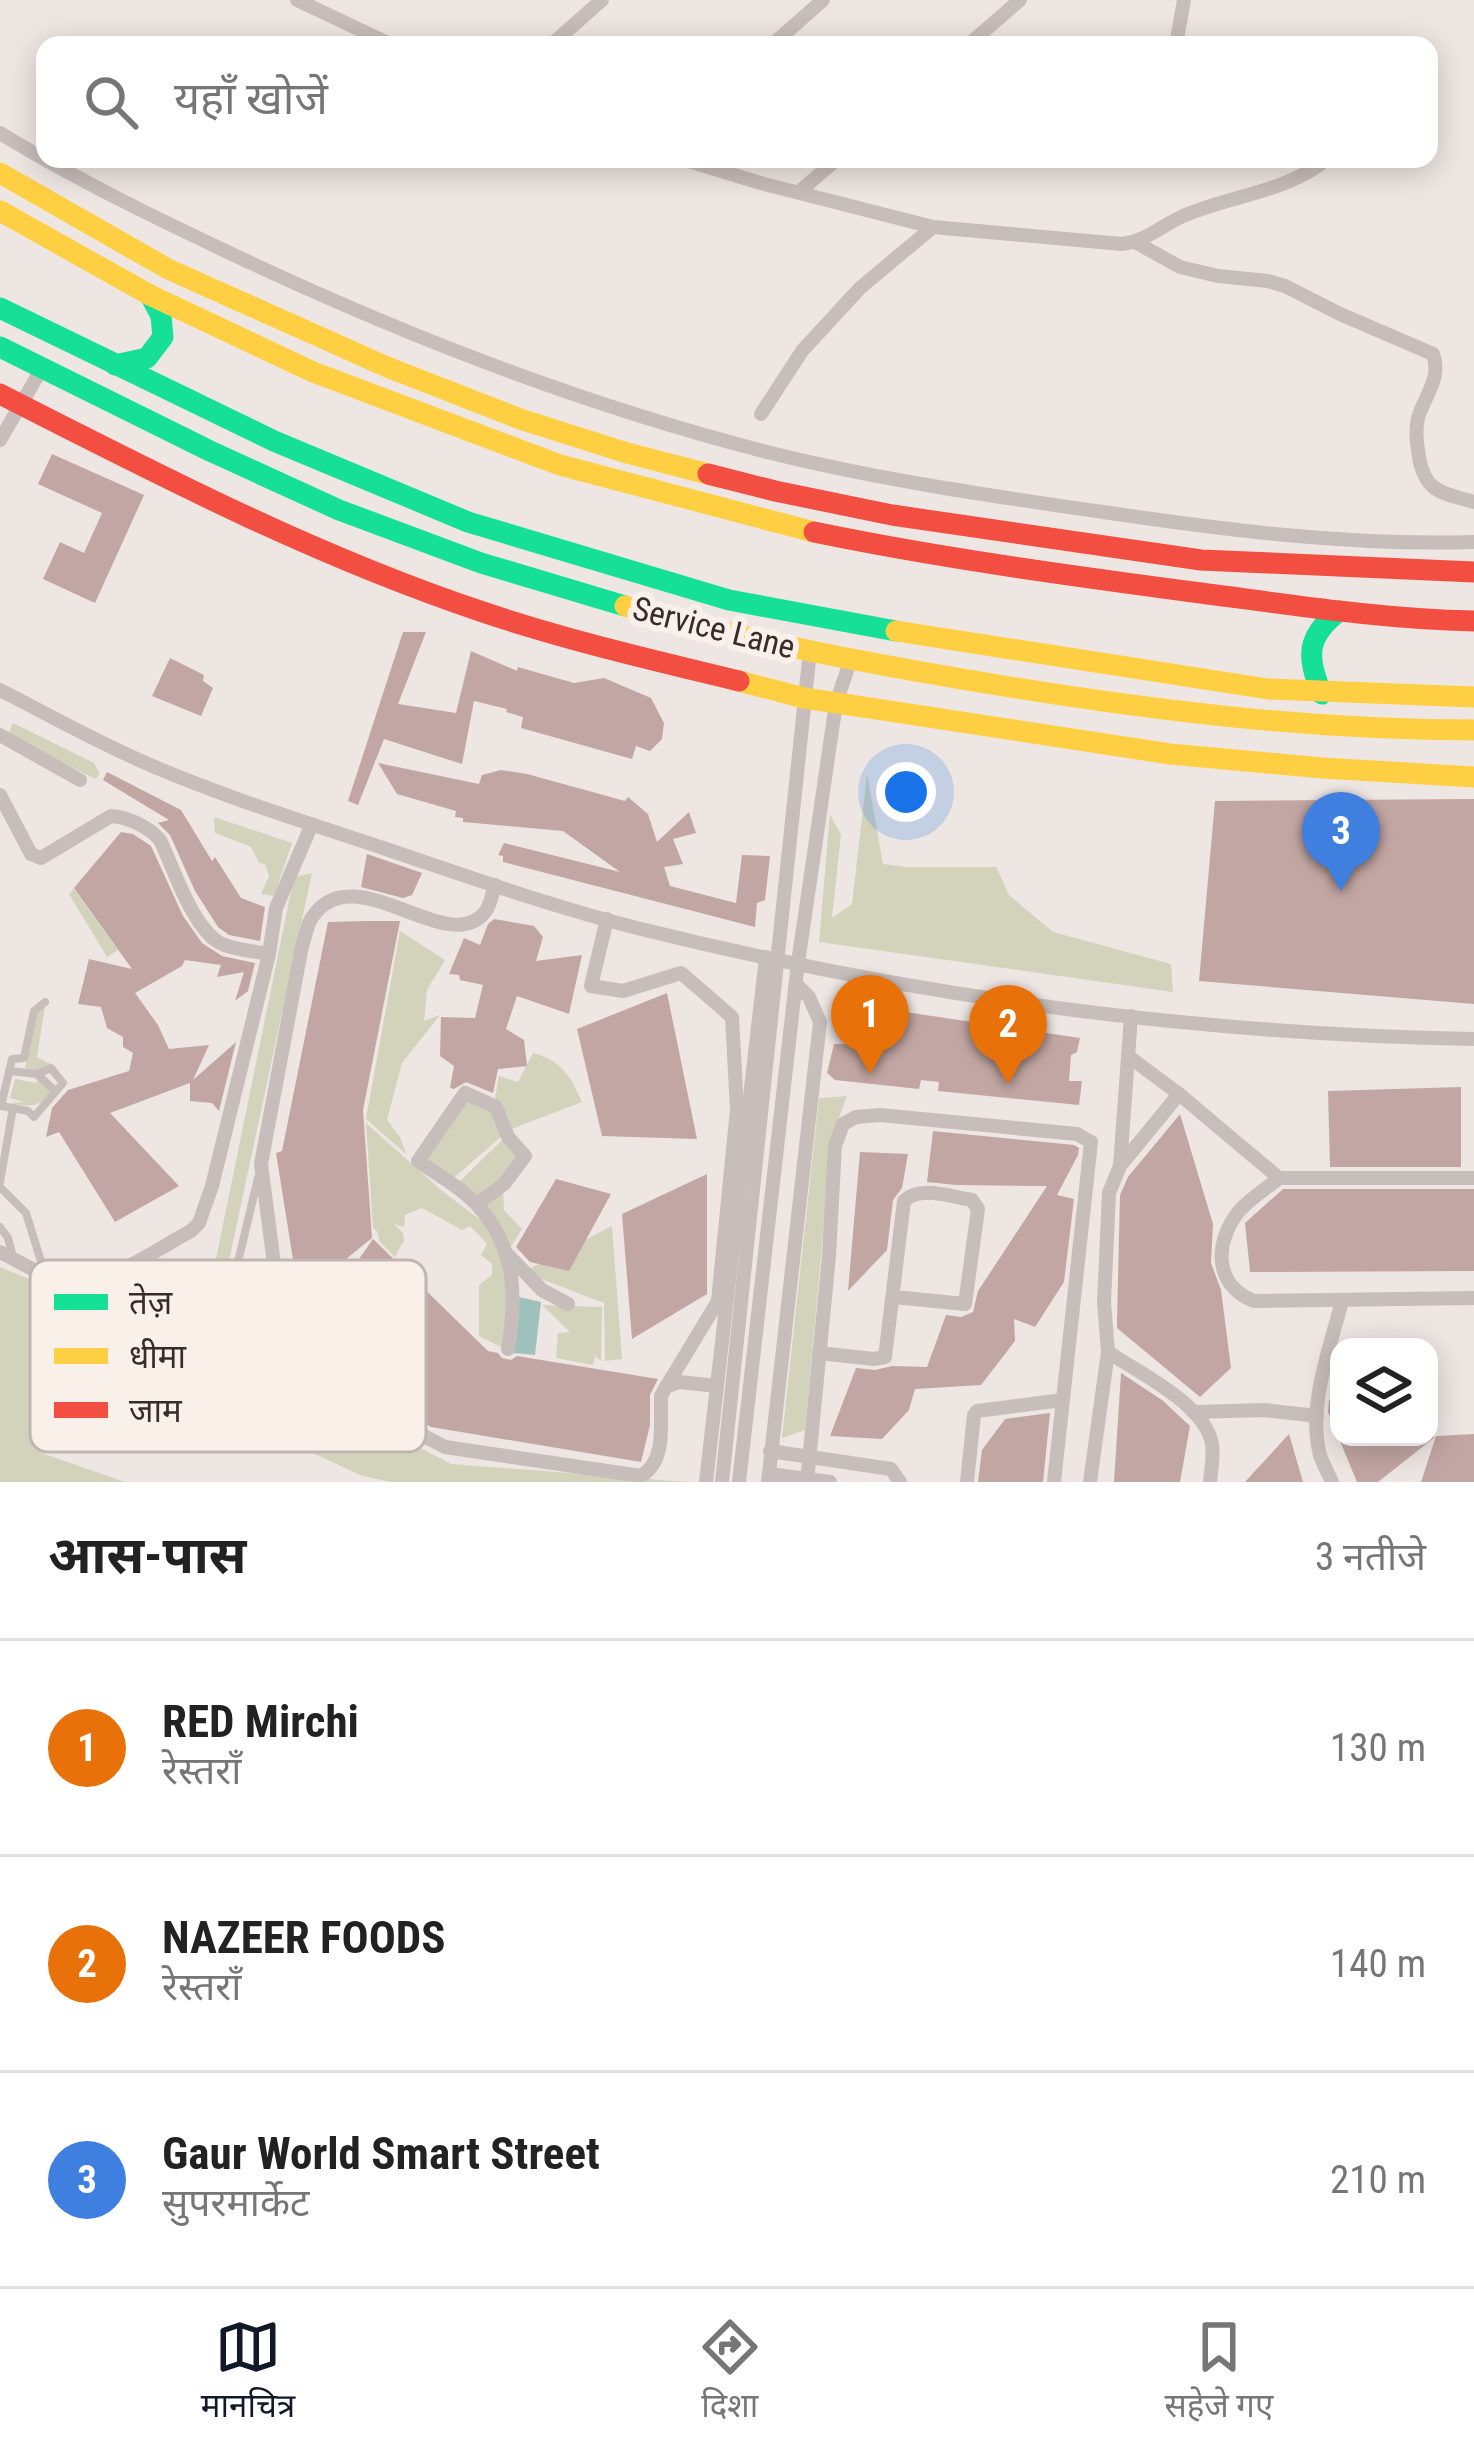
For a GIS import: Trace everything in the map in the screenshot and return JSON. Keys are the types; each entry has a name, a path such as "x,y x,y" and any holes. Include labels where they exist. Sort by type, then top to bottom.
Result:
{"street":[{"path":"297,0 316,3 376,36"},
{"path":"561,36 602,0"},
{"path":"782,36 823,0"},
{"path":"978,36 1020,0"},
{"path":"1178,36 1184,0"},
{"path":"0,134 36,153"},
{"path":"64,168 172,226 344,307 469,358 638,416 774,454 976,494 1186,524 1313,538 1474,542"},
{"path":"714,168 933,227 1122,244 1135,242 1186,214 1292,182 1313,168"},
{"path":"799,192 827,168"},
{"path":"0,173 168,269 520,419 627,453 775,491 1005,533 1202,560 1474,572"},
{"path":"0,211 150,295 313,372 560,465 816,533 991,565 1339,611 1474,621"},
{"path":"761,414 802,351 860,288 933,227"},
{"path":"1135,242 1180,267 1285,286 1433,354 1437,372 1416,430 1424,478 1440,492 1474,502"},
{"path":"115,365 147,358 163,337 161,316 150,295"},
{"path":"0,308 274,441 468,522 729,600 959,643 1268,689 1474,698"},
{"name":"Service Lane","path":"0,347 272,482 404,536 523,576 751,639 918,674 1207,717 1474,730"},
{"path":"0,440 10,399 41,370"},
{"path":"10,399 212,502 346,559 482,611 600,646 836,704 1170,754 1474,777"},
{"path":"1322,694 1310,652 1316,632 1339,611"},
{"path":"706,1482 810,651"},
{"path":"740,1475 798,963 836,704 850,659"},
{"path":"0,690 153,766 312,824 608,919 771,958 1050,1007 1361,1037 1474,1039"},
{"path":"0,735 80,780"},
{"path":"0,795 32,854 40,857 111,815 154,832 199,922 213,938 226,946 269,954"},
{"path":"136,1260 200,1223 269,954 276,908 312,824"},
{"path":"273,1260 261,1164 311,918 342,896 362,897 456,926 475,922 488,909 495,885"},
{"path":"426,1437 445,1447 641,1476 652,1469 658,1456 661,1396 718,1301 736,1109 732,1017 681,973 622,991 591,986 608,919"},
{"path":"722,1482 771,958"},
{"path":"796,984 809,997 820,1022 768,1478 830,1482"},
{"path":"1120,1166 1131,1016"},
{"path":"1128,1057 1279,1178"},
{"path":"477,1204 503,1184 525,1156 508,1136 496,1107 465,1094 418,1160 477,1204 509,1259 542,1290 568,1304"},
{"path":"1090,1482 1108,1352 1104,1302 1109,1193 1120,1166 1179,1094"},
{"path":"807,1480 835,1146 843,1124 856,1117 896,1116 1077,1134 1090,1142 1054,1482"},
{"path":"1474,1178 1279,1178 1240,1210 1226,1232 1220,1255 1227,1279 1238,1294 1254,1301 1474,1298"},
{"path":"819,1354 885,1357 907,1196 927,1193 977,1203 964,1304 894,1297"},
{"path":"504,1244 515,1309 508,1349"},
{"path":"1332,1482 1320,1453 1317,1416 1342,1300"},
{"path":"1108,1352 1193,1412 1205,1426 1212,1442 1210,1482"},
{"path":"666,1387 679,1382 717,1386"},
{"path":"967,1482 977,1411 1063,1400"},
{"path":"1193,1412 1264,1410 1317,1416"},
{"path":"770,1451 891,1468 899,1482"}],"lane":[{"path":"9,1071 37,1074 51,1068 63,1082 34,1118 1,1106 9,1071 12,1059 24,1058 34,1011 44,1002"},
{"path":"37,1074 55,1091"},
{"path":"14,1108 0,1185 26,1213 40,1260"},
{"path":"238,1260 261,1164"},
{"path":"0,1227 8,1238 7,1255"},
{"path":"743,1444 770,1451"},
{"path":"740,1475 768,1478"}],"green space":[{"path":"13,723 94,763 100,774 95,779 8,734"},
{"path":"867,774 883,864 996,867 1009,895 1053,932 1171,964 1173,992 819,942 830,814 841,835 832,918 852,904"},
{"path":"214,817 292,843 274,896 261,894 269,876 265,864 259,863 251,847 215,833"},
{"path":"312,873 229,1260 216,1260 294,877"},
{"path":"74,889 118,950 107,957 69,894"},
{"path":"400,931 445,960 427,990 424,1021 440,1015 402,1063 387,1120 406,1154 366,1119"},
{"path":"45,1006 37,1057 53,1065 39,1071 25,1068 38,1009"},
{"path":"533,1053 564,1070 582,1102 509,1130 495,1098 499,1076 518,1082"},
{"path":"15,1079 38,1080 53,1091 34,1105 10,1103 24,1102 10,1098"},
{"path":"467,1096 495,1111 503,1135 450,1181 420,1161"},
{"path":"847,1096 832,1137 805,1430 782,1438 819,1098"},
{"path":"366,1123 491,1228 508,1286 505,1349 479,1336 479,1285 492,1275 492,1264 481,1255 487,1244 470,1226 462,1230 422,1208 405,1215 404,1227 394,1224 404,1240 395,1257 380,1242 373,1228"},
{"path":"504,1138 521,1156 504,1178 474,1198 457,1184"},
{"path":"503,1188 504,1210 522,1229 510,1248 482,1203"},
{"path":"612,1226 622,1359 605,1361 604,1303 523,1272"},
{"path":"0,1267 30,1279 30,1452 45,1452 125,1482 0,1482"},
{"path":"542,1305 602,1307 601,1361 595,1356 593,1365 556,1358 558,1333 570,1332"},
{"path":"426,1451 451,1464 688,1482 390,1482 360,1475 311,1452"}],"water":[{"path":"519,1297 541,1302 535,1355 514,1353"}],"building":[{"path":"52,454 144,495 95,603 43,579 60,542 84,553 102,513 38,484"},
{"path":"403,632 426,632 398,704 456,713 471,651 517,671 518,667 574,683 604,678 651,698 664,723 662,739 650,751 636,746 632,759 521,728 523,717 474,701 462,764 384,739 358,805 348,801"},
{"path":"170,658 204,675 203,681 213,688 201,716 152,696"},
{"path":"378,763 479,784 482,775 501,770 625,801 628,797 648,814 657,842 689,812 696,833 673,839 683,864 664,867 670,886 736,903 742,855 770,856 765,900 757,903 755,927 503,862 498,855 504,843 620,872 563,831 463,822 455,817 456,811 397,794"},
{"path":"107,772 181,810 241,898 265,907 260,941 229,935 218,927 195,891 170,835 158,823 169,820 103,780"},
{"path":"1474,799 1474,1004 1199,981 1215,801"},
{"path":"121,832 151,846 183,916 202,943 222,956 255,963 248,991 235,1001 244,972 217,977 221,965 185,960 135,993 169,1049 209,1045 193,1080 236,1042 219,1111 212,1103 190,1101 190,1083 110,1113 179,1186 115,1222 59,1132 46,1137 52,1108 68,1090 129,1071 133,1053 123,1047 123,1037 107,1028 101,1007 78,1004 89,959 132,969 74,888"},
{"path":"367,854 422,873 412,895 403,898 361,887"},
{"path":"494,919 534,926 543,937 536,961 582,955 569,1014 517,996 506,1029 524,1040 527,1066 498,1069 493,1093 466,1082 454,1089 450,1088 454,1066 440,1056 441,1017 475,1018 483,985 449,974 464,938 480,945"},
{"path":"400,921 363,1110 372,1238 345,1260 293,1260 276,1153 282,1151 328,922"},
{"path":"667,993 697,1139 602,1136 577,1029"},
{"path":"858,1005 1080,1038 1077,1052 1071,1055 1069,1081 1082,1081 1079,1105 938,1091 939,1082 921,1080 919,1089 835,1080 827,1073 834,1044 851,1044"},
{"path":"1461,1087 1461,1167 1330,1167 1328,1091"},
{"path":"1180,1114 1213,1224 1211,1263 1221,1290 1231,1368 1200,1397 1117,1328 1120,1195 1128,1177"},
{"path":"933,1131 1079,1148 1057,1195 1074,1199 1064,1282 1035,1327 1014,1319 1015,1341 981,1385 915,1389 909,1410 882,1439 830,1436 856,1368 927,1367 946,1315 961,1317 973,1312 978,1291 1047,1186 927,1182"},
{"path":"860,1152 908,1154 902,1188 893,1200 887,1250 848,1291"},
{"path":"707,1174 707,1294 632,1339 622,1214"},
{"path":"556,1179 611,1194 569,1271 530,1262 516,1247"},
{"path":"1283,1189 1474,1189 1474,1271 1250,1272 1245,1223"},
{"path":"373,1239 395,1260 358,1260"},
{"path":"426,1291 488,1351 502,1358 517,1356 658,1379 650,1395 650,1425 641,1462 426,1424"},
{"path":"1121,1373 1190,1426 1180,1482 1114,1482"},
{"path":"1050,1413 1043,1482 978,1482 982,1450 1005,1419"},
{"path":"1289,1434 1303,1482 1245,1482"},
{"path":"1474,1434 1474,1482 1421,1482 1438,1436"},
{"path":"1342,1446 1424,1446 1378,1482 1357,1482"}],"traffic: fast":[{"path":"115,365 147,358 163,337 161,316 150,295"},
{"path":"0,308 274,441 468,522 729,600 896,631"},
{"path":"0,347 339,510 481,563 625,606"},
{"path":"1322,694 1312,648 1320,630 1339,611"}],"traffic: slow":[{"path":"0,173 168,269 387,367 520,419 708,474"},
{"path":"0,211 150,295 313,372 560,465 814,532"},
{"path":"625,606 816,652 1068,696 1299,723 1474,730"},
{"path":"896,631 1268,689 1474,697"},
{"path":"739,681 804,698 1170,754 1474,777"}],"traffic: jam":[{"path":"0,394 237,512 420,590 546,632 739,681"},
{"path":"708,474 892,515 1201,560 1474,572"},
{"path":"814,532 1145,586 1368,614 1474,621"}],"place":[{"name":"Gaur World Smart Street","path":"1341,891"},
{"name":"RED Mirchi","path":"870,1074"},
{"name":"NAZEER FOODS","path":"1008,1084"}]}
